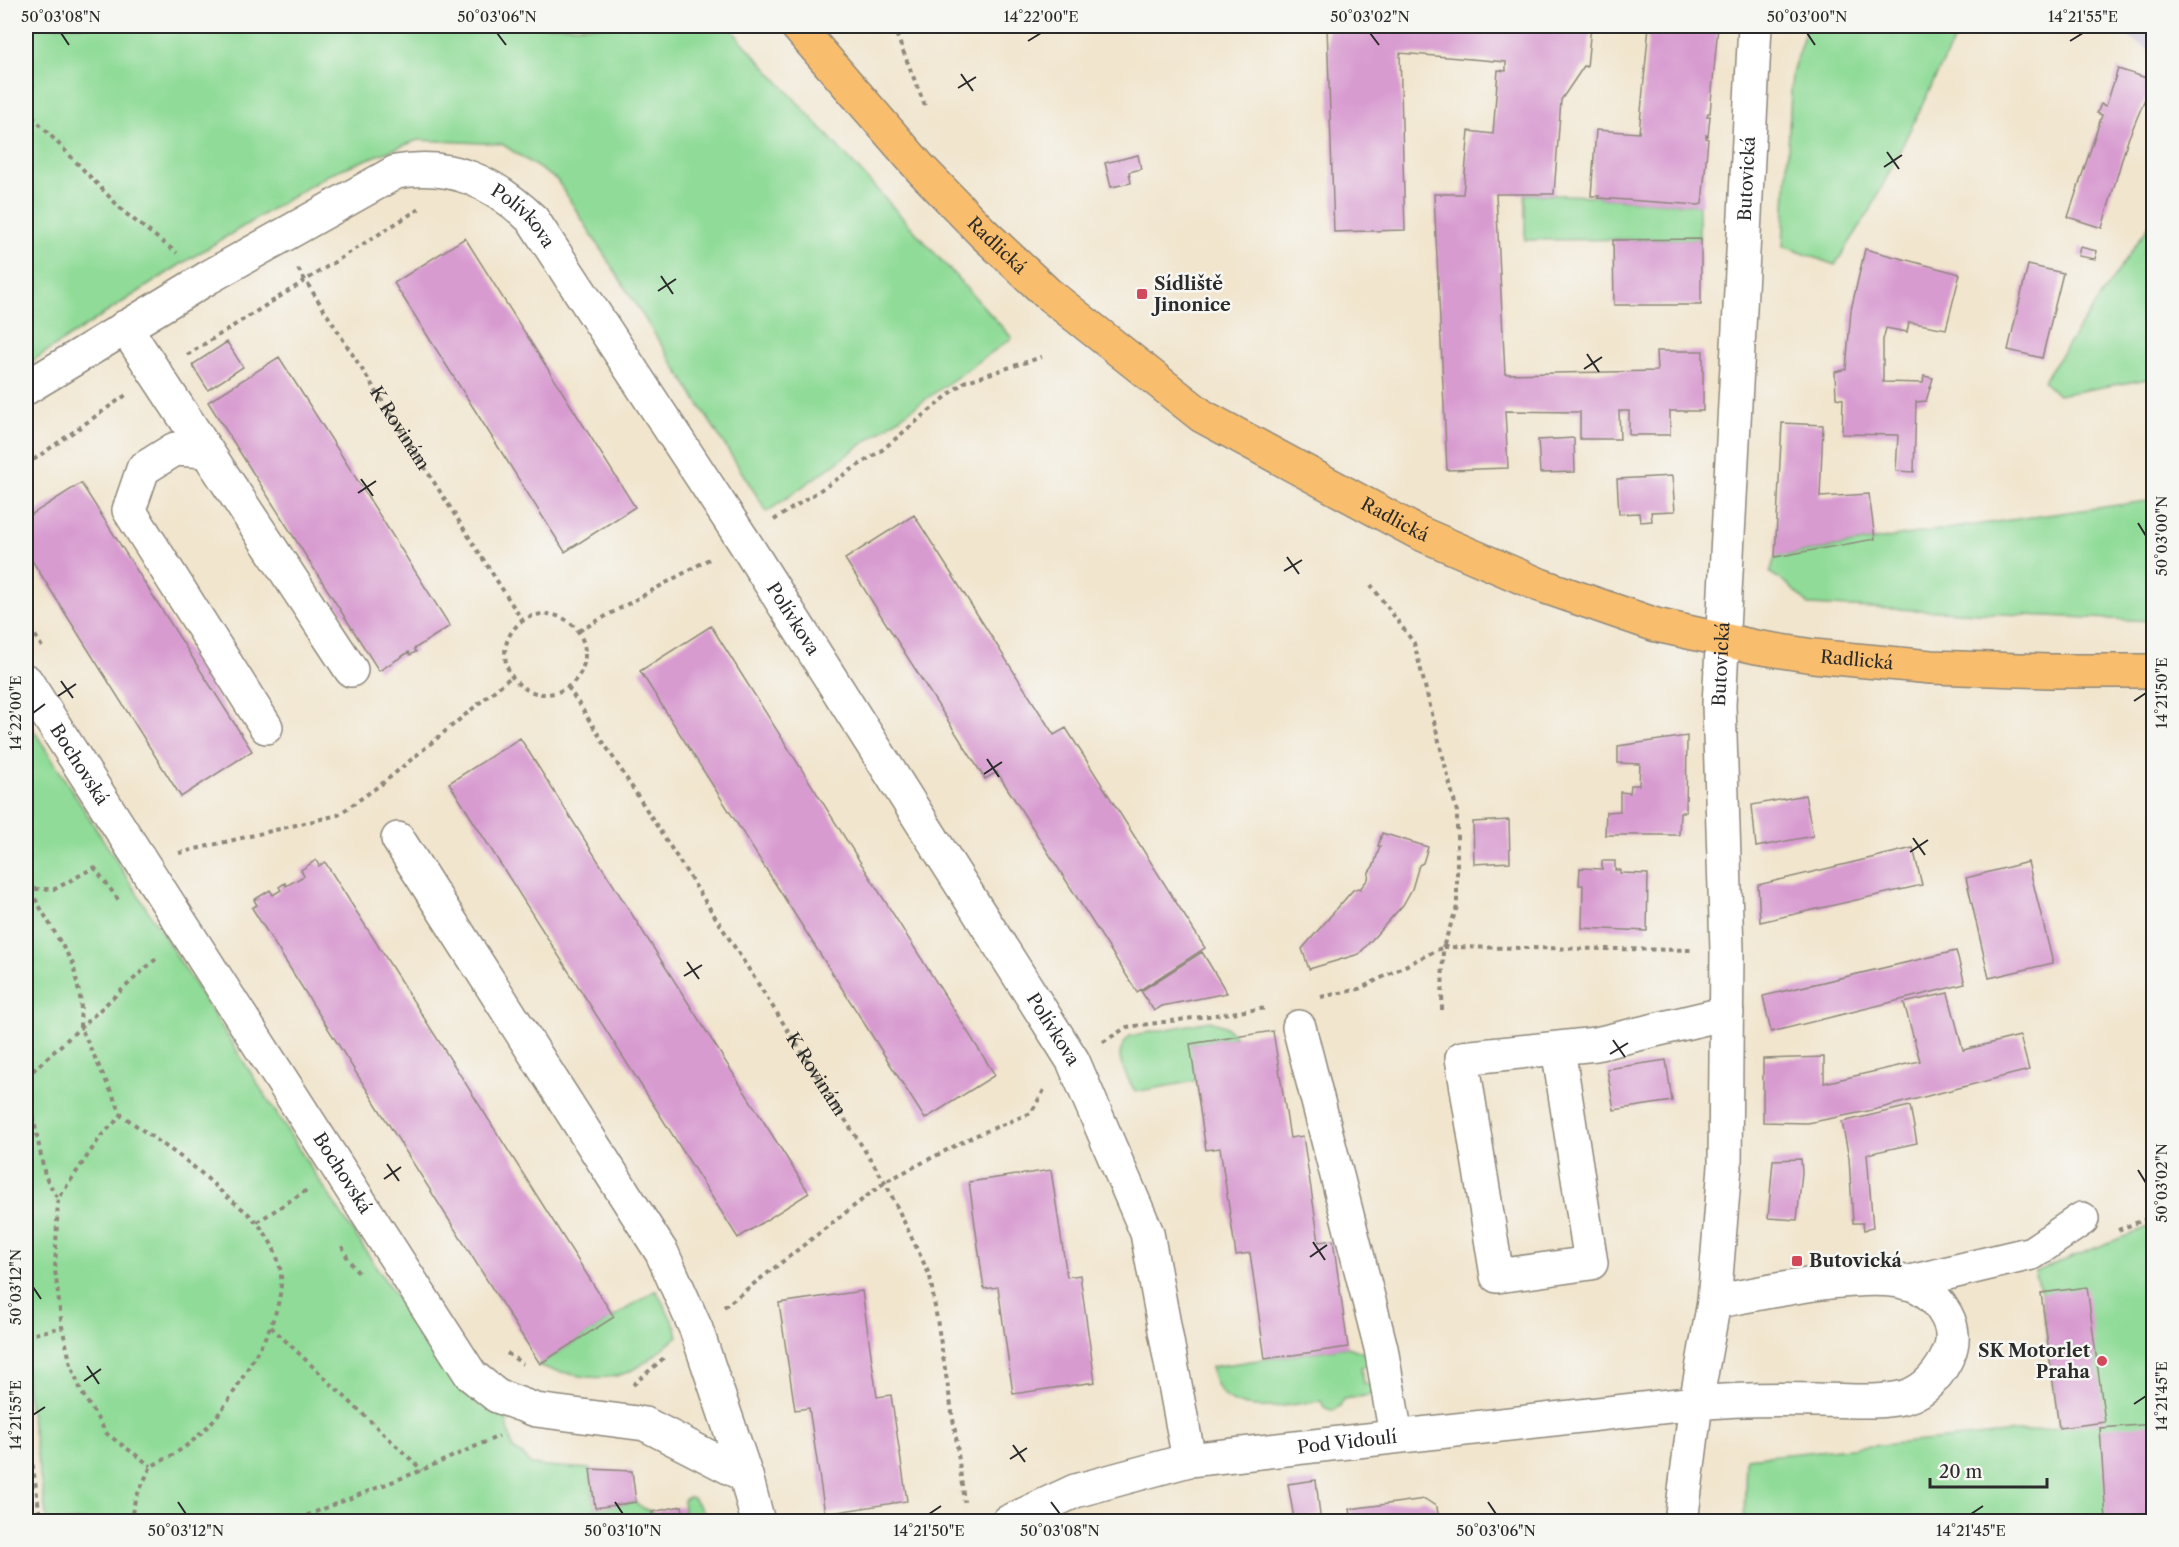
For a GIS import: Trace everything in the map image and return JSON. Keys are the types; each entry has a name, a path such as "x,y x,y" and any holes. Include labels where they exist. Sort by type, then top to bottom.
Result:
{"main road":[{"name":"Radlická","path":"797,26 921,170 1047,293 1202,416 1417,532 1540,585 1656,625 1723,640 1813,656 1931,667 2049,671 2154,671"}],"street":[{"name":"Butovická","path":"1681,1521 1696,1402 1714,1302 1725,1166 1728,1013 1719,705 1755,26"},
{"name":"Polívkova","path":"125,327 396,172 430,169 483,182 499,191 533,220 743,540 1073,1061 1148,1233 1189,1460"},
{"path":"26,388 125,327 351,670"},
{"path":"206,452 175,449 143,469 129,510 266,728"},
{"name":"Bochovská","path":"26,681 471,1375 497,1396 536,1410 645,1424 746,1476"},
{"path":"398,839 662,1253 696,1329 746,1476 758,1521"},
{"path":"1558,1048 1591,1263 1497,1276 1462,1058 1596,1044 1728,1013"},
{"path":"1299,1027 1381,1348 1396,1436"},
{"path":"1906,1283 2032,1253 2082,1219"},
{"path":"1696,1402 1749,1399 1875,1400 1906,1397 1928,1385 1942,1368 1952,1346 1952,1329 1938,1301 1924,1290 1906,1283 1885,1279 1832,1282 1714,1302"},
{"name":"Pod Vidoulí","path":"1008,1521 1075,1491 1189,1460 1696,1402"}],"path":[{"path":"893,26 925,106"},
{"path":"26,110 125,213 209,277"},
{"path":"26,465 156,374 424,207"},
{"name":"K Rovinám","path":"277,238 522,620"},
{"path":"579,631 743,540 882,450 964,382 1042,357"},
{"path":"1371,585 1414,643 1457,812 1457,907 1443,947 1442,1010"},
{"path":"542,613 562,617 579,631 586,650 582,671 568,687 548,694 528,690 512,676 505,656 508,636 522,620 542,613"},
{"path":"26,620 44,650"},
{"path":"27,889 55,889 94,867 141,862 338,815 383,783 512,676"},
{"name":"K Rovinám","path":"568,687 885,1182 930,1276 964,1502"},
{"path":"26,883 27,889 73,964 81,1002 80,1026 122,1115 187,1161 257,1222 272,1245 281,1269 278,1305 271,1327 233,1395 219,1416 196,1439 174,1456 151,1466 135,1500 130,1521"},
{"path":"151,1466 107,1434 82,1393 71,1365 62,1327 55,1270 58,1199 45,1176 26,1079 80,1026 159,955 190,939"},
{"path":"1316,998 1359,989 1443,947 1698,950"},
{"path":"1100,1044 1127,1027 1272,1006"},
{"path":"622,1385 633,1385 696,1329 885,1182 972,1137 1031,1113 1048,1084"},
{"path":"58,1199 101,1136 122,1115"},
{"path":"257,1222 341,1169"},
{"path":"26,1336 62,1327"},
{"path":"271,1327 422,1470"},
{"path":"503,1350 531,1370"},
{"path":"290,1521 422,1470 503,1435 536,1410"},
{"path":"26,1420 40,1521"}],"shaded area":[{"path":"2110,26 2153,26 2153,52 2133,40"}],"green space":[{"path":"26,26 728,26 1012,338 767,512 557,180 502,144 418,140 331,173 178,266 26,365"},
{"path":"1807,26 1961,26 1870,211 1835,265 1783,246 1792,73"},
{"path":"1525,194 1599,196 1599,198 1699,205 1699,239 1525,240"},
{"path":"2153,220 2153,378 2058,395 2043,381"},
{"path":"2153,500 2153,621 1809,605 1786,583 1770,573 1775,557 1911,534"},
{"path":"26,718 311,1168 420,1333 468,1394 506,1418 513,1449 524,1456 531,1465 590,1469 595,1508 636,1502 637,1505 652,1512 654,1521 47,1521 26,1385"},
{"path":"1210,1021 1225,1026 1236,1037 1191,1044 1196,1081 1135,1092 1120,1057 1124,1043 1130,1036"},
{"name":"SK Motorlet Praha","path":"2153,1225 2153,1521 1744,1522 1746,1458 2059,1428 2041,1293 2035,1272"},
{"path":"656,1290 678,1336 641,1365 629,1372 604,1378 570,1374 538,1365"},
{"path":"1348,1347 1365,1353 1370,1365 1361,1367 1363,1384 1372,1384 1372,1395 1343,1399 1340,1406 1333,1411 1324,1407 1321,1401 1270,1407 1239,1404 1226,1397 1216,1385 1211,1367"},
{"path":"688,1497 693,1498 710,1521 685,1521 683,1500"}],"building":[{"path":"1327,26 1591,26 1587,67 1584,66 1561,100 1554,194 1496,194 1505,374 1657,371 1656,351 1703,351 1703,411 1670,411 1670,435 1629,435 1629,411 1619,411 1620,439 1580,439 1580,412 1505,411 1508,468 1447,470 1434,194 1463,194 1469,131 1493,134 1498,70 1506,71 1506,62 1400,53 1405,230 1334,232"},
{"path":"1649,26 1718,26 1710,113 1707,116 1710,116 1708,136 1706,135 1708,139 1702,204 1699,205 1591,196 1596,130 1639,133"},
{"path":"2118,69 2153,80 2127,142 2102,228 2068,217 2102,115 2097,113 2101,104 2106,106"},
{"path":"1138,155 1141,169 1129,172 1131,183 1111,187 1105,163"},
{"path":"465,238 635,507 565,552 394,283"},
{"path":"1701,239 1701,305 1614,305 1613,240"},
{"path":"2080,247 2097,251 2095,259 2078,256"},
{"path":"1865,249 1960,274 1946,329 1909,322 1907,332 1886,328 1883,340 1883,382 1923,383 1924,376 1933,378 1926,401 1916,402 1914,472 1896,471 1898,435 1842,434 1843,399 1836,398 1835,372 1846,369 1851,310"},
{"path":"2028,265 2063,273 2042,358 2008,350"},
{"path":"227,342 243,367 208,390 192,365"},
{"path":"279,357 450,626 414,649 416,652 410,655 409,652 379,671 208,402"},
{"path":"1782,423 1823,425 1820,497 1869,494 1875,539 1775,557"},
{"path":"1574,438 1575,472 1540,473 1538,440"},
{"path":"1672,476 1675,511 1651,512 1652,521 1640,522 1639,513 1619,514 1617,479"},
{"path":"81,483 252,751 181,797 26,551 26,518"},
{"path":"914,515 1054,735 1066,728 1205,948 1137,992 997,772 985,779 845,559"},
{"path":"711,626 995,1075 925,1119 640,671"},
{"path":"1687,736 1686,812 1680,812 1679,835 1605,835 1606,812 1620,811 1620,792 1630,793 1631,785 1639,785 1640,764 1618,763 1618,746"},
{"path":"520,738 809,1193 738,1238 449,783"},
{"path":"1805,795 1813,836 1756,847 1752,805"},
{"path":"1509,820 1510,862 1474,864 1473,822"},
{"path":"1382,833 1428,847 1423,863 1419,865 1412,889 1403,905 1359,954 1309,969 1302,949 1353,890 1360,889 1368,879 1380,846 1378,846"},
{"path":"1913,848 1922,885 1760,922 1758,885"},
{"path":"316,860 319,866 325,862 614,1317 540,1364 252,908 257,905 254,900 270,890 273,895 281,890 279,887 285,883 286,886 304,876 301,870"},
{"path":"1602,861 1615,861 1615,870 1620,870 1620,873 1648,874 1647,931 1582,928 1583,885 1579,885 1580,868 1602,869"},
{"path":"2028,862 2053,963 1989,978 1966,878"},
{"path":"1956,951 1965,984 1771,1032 1763,996"},
{"path":"1202,952 1227,993 1162,1006 1154,1011 1141,991"},
{"path":"1948,993 1963,1050 2020,1036 2029,1070 1873,1110 1808,1123 1763,1122 1763,1059 1824,1057 1824,1083 1920,1061 1904,1003"},
{"path":"1273,1031 1290,1138 1303,1136 1319,1242 1333,1240 1348,1347 1265,1359 1250,1253 1236,1255 1220,1148 1206,1150 1190,1044"},
{"path":"1666,1060 1672,1101 1614,1110 1607,1069"},
{"path":"1910,1106 1917,1143 1867,1154 1873,1228 1864,1230 1863,1223 1853,1223 1849,1158 1842,1122"},
{"path":"1801,1159 1802,1172 1797,1220 1768,1218 1773,1160"},
{"path":"1051,1170 1067,1277 1080,1275 1095,1382 1013,1394 998,1287 984,1289 969,1182"},
{"path":"2087,1287 2105,1422 2059,1428 2041,1293"},
{"path":"862,1291 877,1397 891,1395 907,1501 825,1514 809,1408 795,1410 779,1303"},
{"path":"2154,1424 2154,1521 2106,1521 2100,1428"},
{"path":"590,1469 632,1471 636,1502 595,1508"},
{"path":"1316,1480 1320,1516 1294,1519 1288,1484"},
{"path":"1425,1499 1437,1507 1439,1521 1352,1521 1350,1509"},
{"path":"682,1506 685,1521 654,1521 652,1512"}],"place":[{"name":"Sídliště Jinonice","path":"1142,294"},
{"name":"Butovická","path":"1797,1261"},
{"name":"SK Motorlet Praha","path":"2102,1361"}]}
